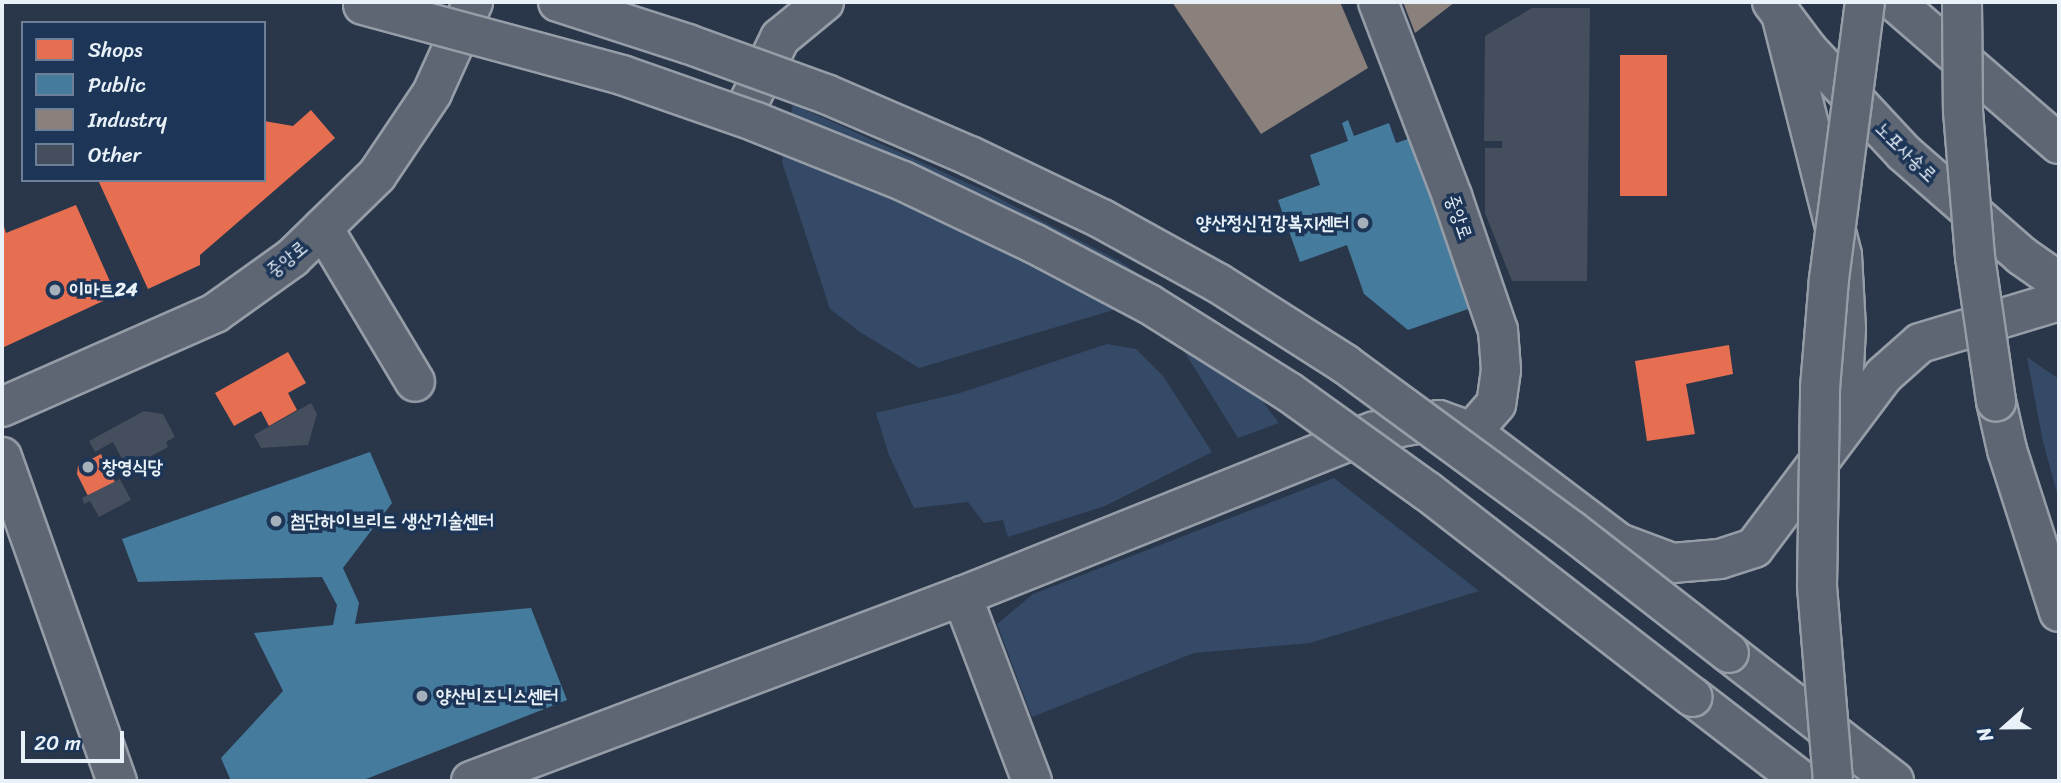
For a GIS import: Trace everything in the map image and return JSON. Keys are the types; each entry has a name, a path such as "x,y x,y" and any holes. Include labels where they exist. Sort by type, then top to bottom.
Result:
{"main road":[{"name":"중앙로","path":"2,407 215,313 292,258 377,175 432,93 473,2"},
{"path":"558,2 688,44 826,94 970,156 1102,219 1218,283 1345,364 1571,530 1894,781"},
{"path":"747,106 780,38 824,2"},
{"name":"중앙로","path":"1378,2 1452,197 1498,330 1501,370 1496,404 1472,432"},
{"path":"1833,781 1817,586 1820,388 1829,279 1865,2"},
{"path":"1895,2 2059,144"},
{"path":"1962,2 1963,111 1975,257 1996,401 2018,488 2059,612"},
{"path":"357,3 622,75 744,118 903,181 1047,250 1149,304 1289,392 1427,491 1802,781"},
{"path":"1777,8 1842,255 1846,328 1843,388 1816,465"},
{"name":"노포사송로","path":"1777,8 1808,50 1904,153 2022,256 2059,282"},
{"path":"323,228 415,382"},
{"path":"471,781 962,596 1373,432 1439,420 1472,432 1619,543 1672,564 1720,559 1754,548 1884,375 1920,343 2059,301"},
{"path":"2,457 117,781"},
{"path":"962,596 1032,781"}],"shaded area":[{"path":"793,104 987,192 1121,262 1194,312 1279,423 1238,438 1169,327 1127,306 919,368 860,332 830,309 782,162"},
{"path":"1107,344 1136,349 1163,376 1212,452 1105,506 1008,537 1003,520 984,523 968,502 914,508 889,455 876,413 960,393"},
{"path":"2027,357 2059,379 2059,500 2043,442"},
{"path":"1334,478 1479,591 1310,643 1194,653 1032,717 997,624 1033,594"}],"building: Shops":[{"path":"1620,55 1667,55 1667,196 1620,196"},
{"path":"311,110 335,138 200,255 200,265 148,289 99,182 266,182 266,121 293,126"},
{"path":"76,205 116,295 2,348 2,220 6,233"},
{"path":"1729,345 1733,374 1686,384 1695,434 1647,441 1635,361"},
{"path":"288,352 306,383 288,393 297,410 269,426 261,411 234,426 215,393"},
{"path":"101,454 115,482 88,496 77,474 78,466"}],"building: Public":[{"name":"양산정신건강복지센터","path":"1348,120 1354,136 1389,123 1396,143 1411,138 1471,308 1408,330 1364,294 1347,245 1300,262 1278,200 1320,185 1310,155 1348,141 1342,123"},
{"name":"양산비즈니스센터","path":"370,452 392,503 343,568 359,603 355,624 531,608 567,700 361,781 231,781 221,758 283,691 254,633 333,625 337,605 322,577 138,582 122,539"}],"building: Industry":[{"path":"1172,2 1340,2 1368,68 1261,134"},
{"path":"1403,2 1455,2 1415,33"}],"building: Other":[{"path":"1532,8 1590,8 1587,281 1512,281 1485,213 1485,148 1502,148 1502,141 1484,141 1485,36"},
{"path":"311,403 317,414 308,445 261,448 254,435"},
{"path":"144,411 163,414 175,437 166,442 168,447 127,469 113,442 95,452 89,441"},
{"path":"120,479 131,500 99,517 90,501 84,504 82,498"}],"place":[{"name":"양산정신건강복지센터","path":"1363,223"},
{"name":"이마트24","path":"55,290"},
{"name":"창영식당","path":"88,467"},
{"name":"첨단하이브리드 생산기술센터","path":"276,521"},
{"name":"양산비즈니스센터","path":"422,696"}]}
